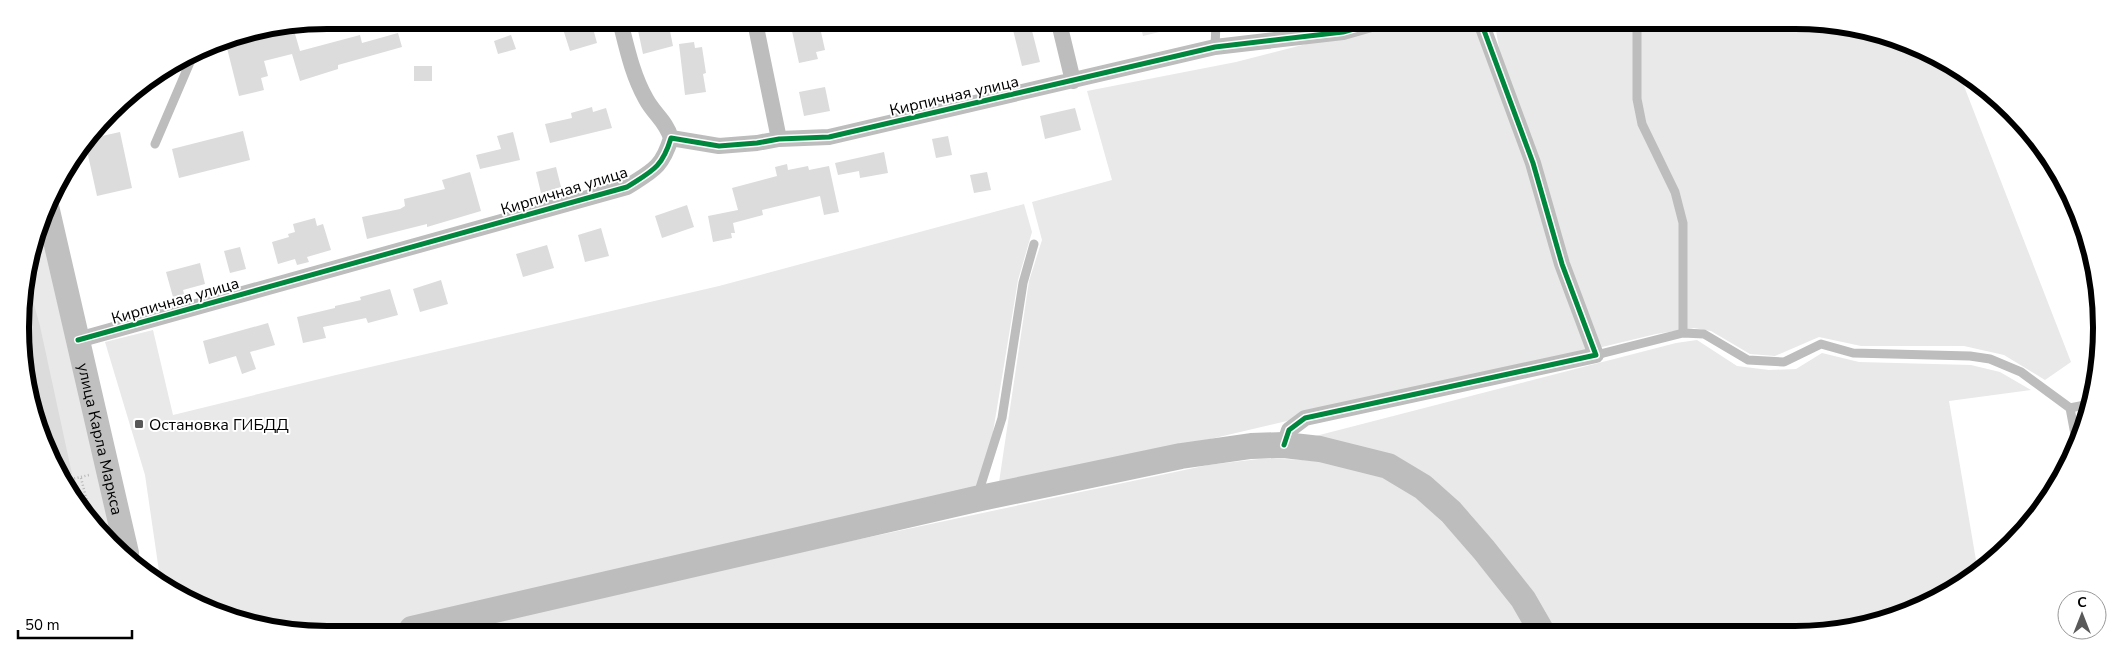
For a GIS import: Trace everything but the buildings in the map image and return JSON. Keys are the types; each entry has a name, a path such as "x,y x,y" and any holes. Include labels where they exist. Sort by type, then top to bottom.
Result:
{"main road":[{"name":"улица Карла Маркса","path":"50,217 126,547"},
{"path":"425,626 976,499 1182,456 1251,446 1284,445 1320,449 1388,466 1423,487 1451,512 1484,550 1523,599 1539,626"}],"street":[{"path":"622,29 633,72 647,101 668,127 670,138"},
{"path":"756,29 779,139"},
{"path":"1060,29 1073,81"},
{"name":"Кирпичная улица","path":"78,340 627,187 655,170 666,155 670,138 719,146 779,139 829,137 1215,47 1336,29"},
{"path":"1284,445 1289,430 1305,418 1596,355 1562,264 1533,163 1484,29"}],"lane":[{"path":"1215,47 1216,29"},
{"path":"1637,29 1637,98 1642,124 1675,192 1683,222 1683,334"},
{"path":"155,144 190,63"},
{"path":"976,499 1002,418 1023,283 1034,244"},
{"path":"1596,355 1683,334 1704,334 1748,360 1784,362 1821,344 1852,353 1970,356 1990,360 2021,372 2070,408 2074,432"},
{"path":"2070,408 2083,405"}],"path":[{"path":"81,477 88,507"}],"shaded area":[{"path":"1141,29 1172,29 1143,36"},
{"path":"1365,29 1484,29 1588,350 998,489 1029,281 1042,240 1032,202 1112,180 1087,91 1236,62"},
{"path":"1496,29 1814,29 1853,34 1872,39 1909,51 1944,69 1962,80 2071,362 2045,380 2004,355 1964,346 1861,346 1819,337 1775,356 1750,354 1711,331 1694,328 1656,334 1598,348 1501,59"},
{"path":"1024,204 1032,232 1018,280 984,487 395,626 308,626 269,621 213,604 159,574 145,475 105,342 153,330 173,415 719,286"},
{"path":"44,233 122,545 90,509 69,477 51,442 34,386 29,347 29,308 34,269"},
{"path":"1697,340 1737,366 1769,370 1796,369 1822,353 1859,362 1971,365 2000,372 2031,390 1949,401 1977,564 1944,586 1909,604 1853,621 1833,624 1814,626 1552,626 1533,591 1470,514 1429,477 1304,439 1676,343"},
{"path":"1259,459 1318,461 1358,468 1377,474 1395,483 1420,501 1451,531 1502,592 1525,626 481,626 710,571 1208,465"}],"cycle path":[{"path":"78,340 627,187 655,168 664,156 671,138 719,146 779,139 829,137 1215,47 1343,32 1354,29"},
{"path":"1284,445 1289,430 1305,418 1596,355 1562,264 1533,163 1483,29"}],"place":[{"name":"Остановка ГИБДД","path":"139,424"}]}
